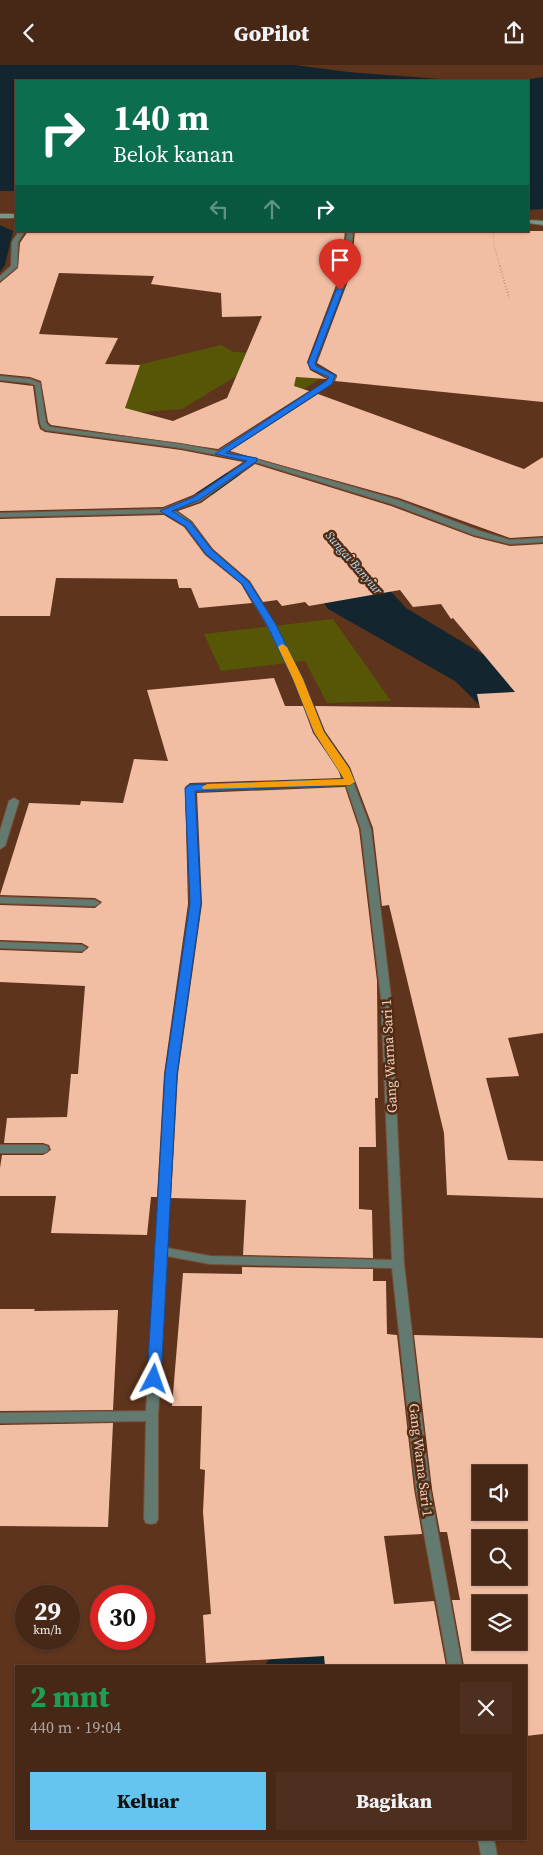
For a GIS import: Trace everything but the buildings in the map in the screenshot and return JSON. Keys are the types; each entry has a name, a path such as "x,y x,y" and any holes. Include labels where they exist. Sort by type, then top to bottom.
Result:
{"street":[{"path":"529,222 543,223"},
{"path":"0,279 14,267 15,242 21,232"},
{"path":"218,454 329,383 333,377 313,367 312,363 346,272 350,232"},
{"path":"0,378 30,381 38,384 43,423 48,429 181,446 253,461 396,502 477,533 510,542 543,540"},
{"path":"0,515 164,511 196,499 253,461"},
{"name":"Gang Warna Sari 1","path":"164,511 174,514 188,525 209,552 245,582 270,623 298,679 319,732 344,768 366,829 386,998 398,1264 423,1489 452,1653"},
{"path":"151,1519 152,1415 171,1074 195,903 190,788 350,782"},
{"path":"0,846 14,801"},
{"path":"0,900 95,903"},
{"path":"0,945 82,948"},
{"path":"0,1149 43,1149"},
{"path":"162,1251 210,1260 398,1264"},
{"path":"0,1418 152,1415"},
{"path":"486,1840 489,1855"}],"path":[{"path":"493,232 494,245 509,298"}],"shaded area":[{"path":"221,345 234,352 302,355 299,369 322,377 300,392 238,375 182,409 120,414 113,371"},
{"path":"333,619 391,701 327,703 305,661 221,671 204,634"}],"water":[{"path":"0,65 295,65 348,72 453,80 15,80 15,191 0,191"},
{"path":"543,77 543,209 529,210 529,80 523,80"},
{"path":"0,225 13,231 5,265 0,272"},
{"name":"Sungai Banyiur","path":"205,470 241,475 359,556 406,608 489,658 543,685 501,726 455,681 328,609 255,498 180,492"}],"waterway":[{"path":"284,1665 341,1659"}],"slow traffic":[{"path":"207,787 350,782 344,768 319,732 298,679 282,647"}],"route":[{"path":"154,1379 171,1074 195,903 190,788 350,782 344,768 319,732 298,679 270,623 245,582 209,552 188,525 174,514 164,511 196,499 254,460 218,454 329,383 333,377 313,367 312,363 340,290"}]}
